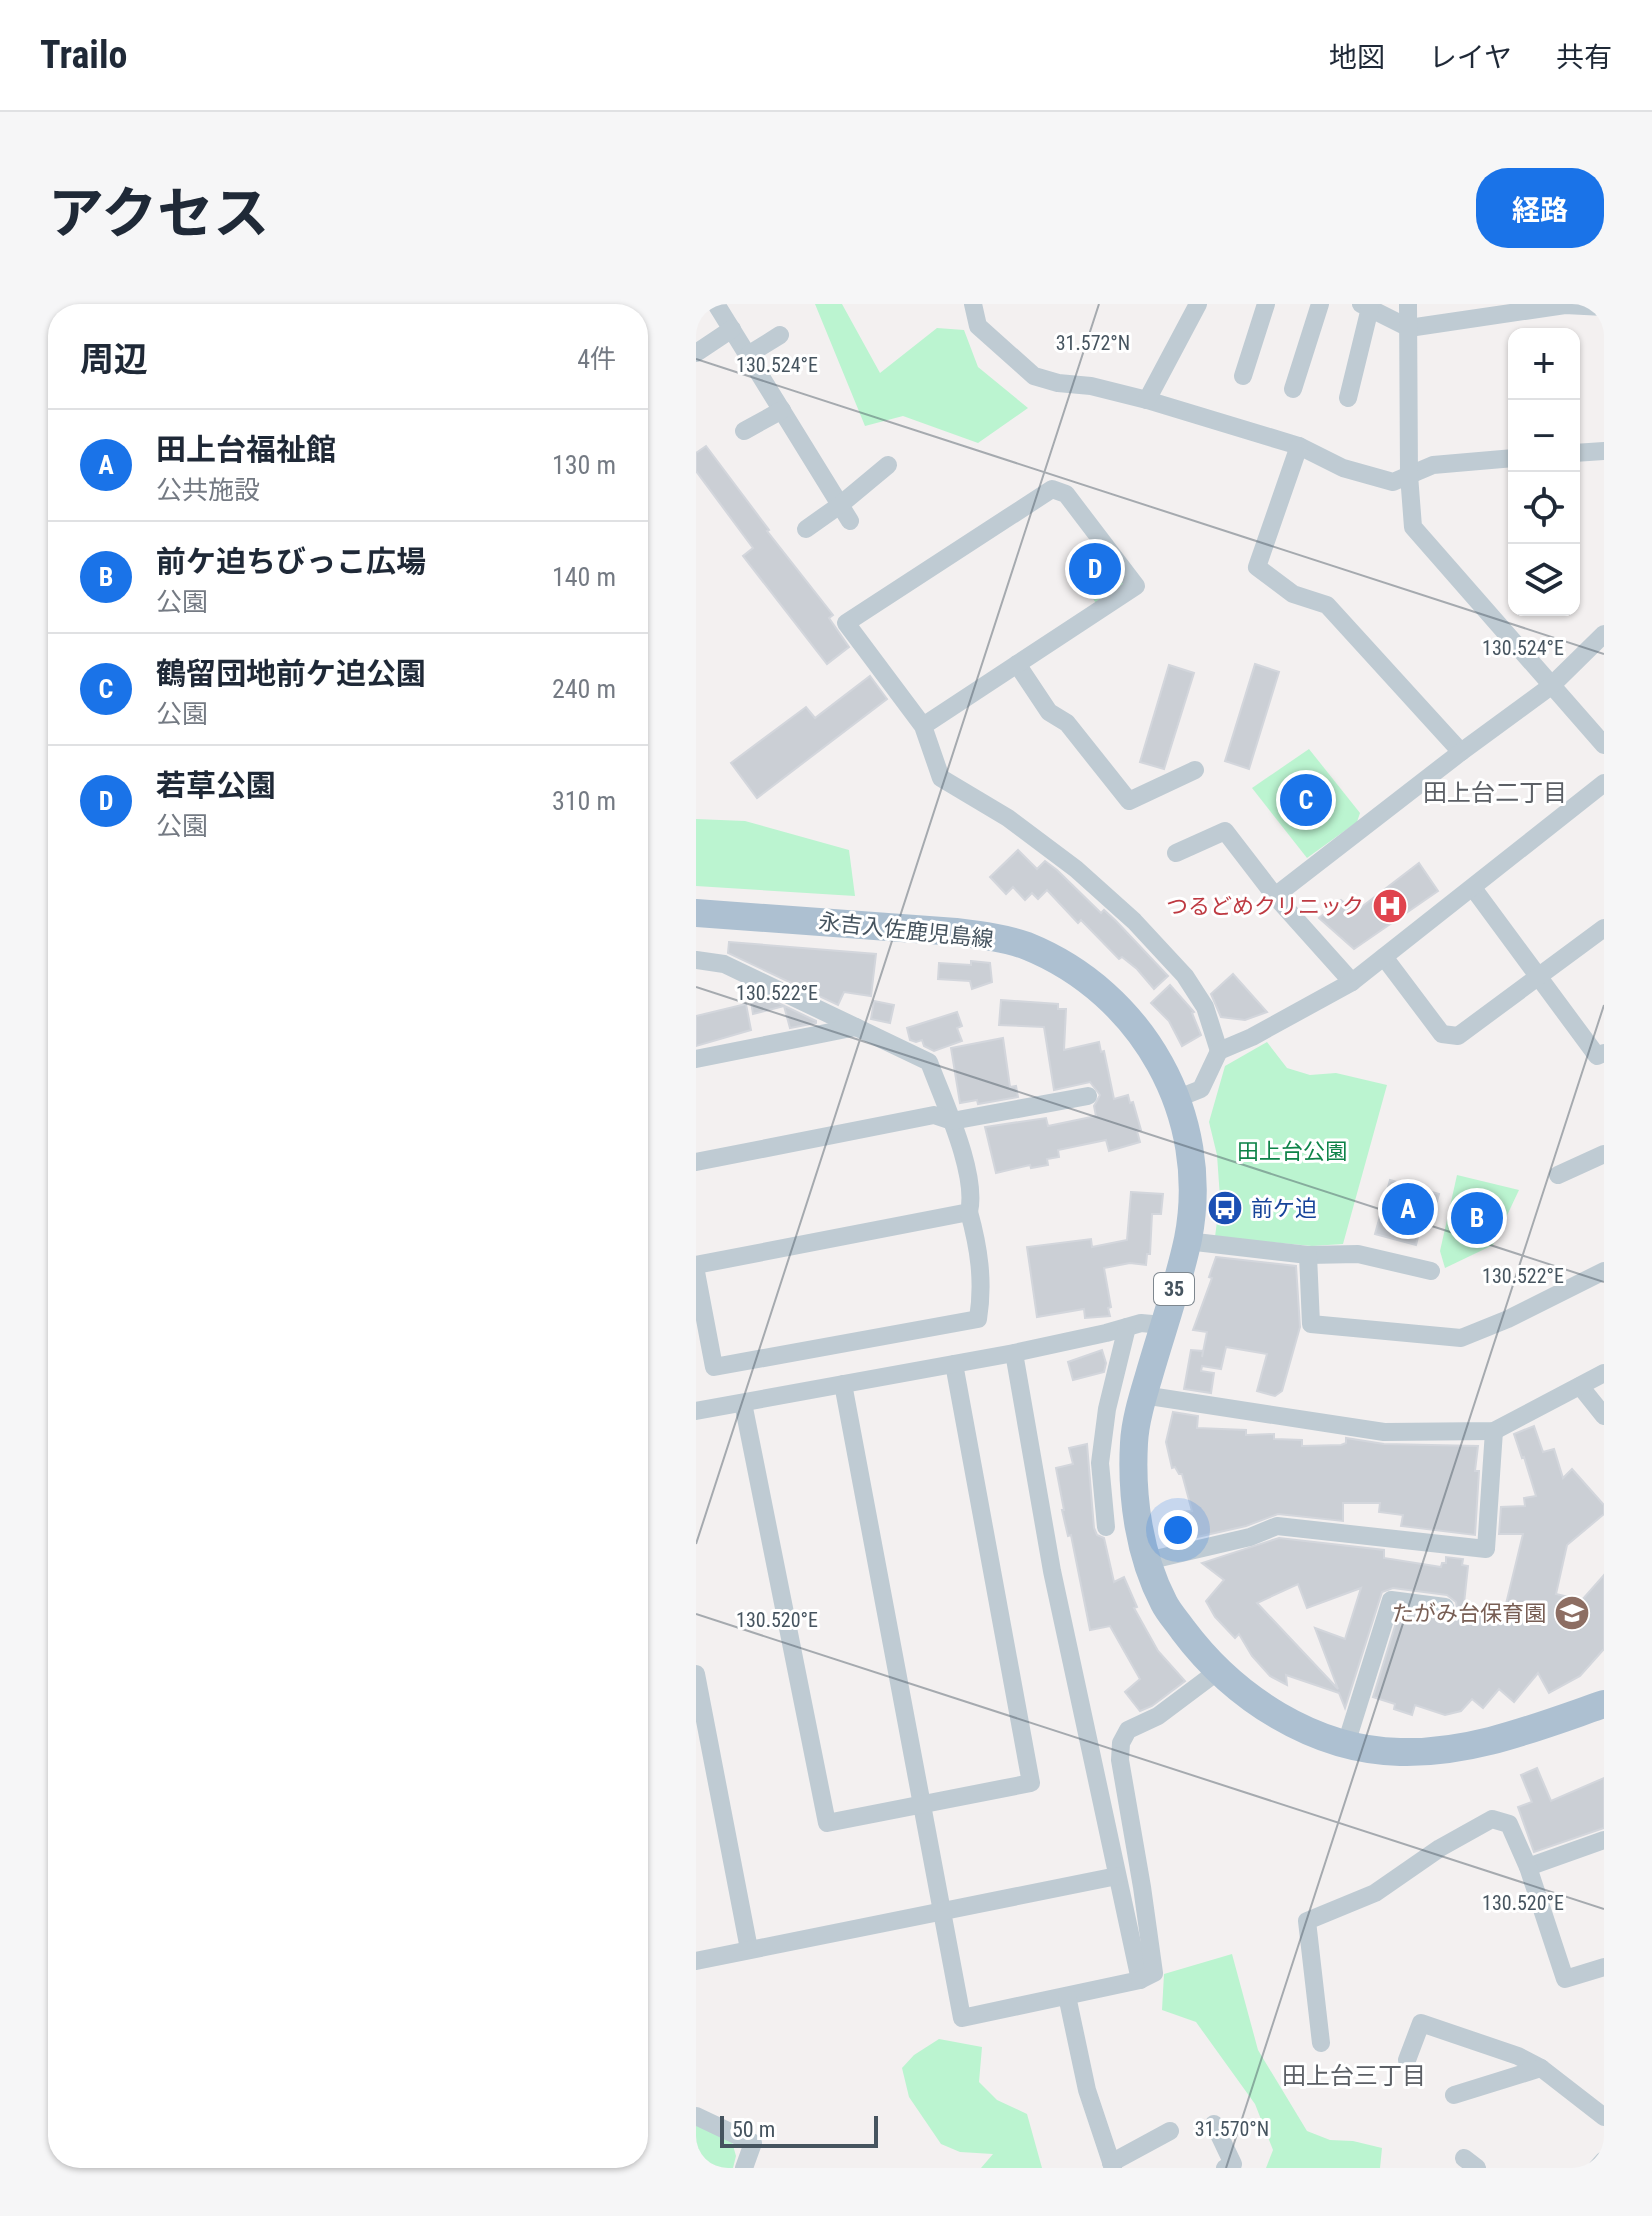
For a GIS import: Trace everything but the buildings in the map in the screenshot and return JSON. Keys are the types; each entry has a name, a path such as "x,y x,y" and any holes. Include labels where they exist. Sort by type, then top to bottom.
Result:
{"main road":[{"name":"永吉入佐鹿児島線","path":"696,913 990,936 1025,946 1081,976 1107,994 1145,1037 1185,1124 1193,1189 1187,1241 1143,1395 1134,1439 1133,1481 1137,1519 1147,1561 1165,1605 1218,1671 1277,1716 1311,1732 1374,1751 1447,1750 1484,1744 1604,1704"}],"street":[{"path":"716,304 845,513"},
{"path":"973,304 978,326 1034,376 1147,400 1299,446 1343,468 1393,482 1433,465 1508,459"},
{"path":"1147,400 1198,304"},
{"path":"1243,376 1266,304"},
{"path":"1293,389 1320,304"},
{"path":"1408,304 1409,475 1413,527 1604,745"},
{"path":"1348,398 1366,306 1409,328 1516,308 1565,305 1604,307"},
{"path":"696,353 732,329"},
{"path":"748,355 780,335"},
{"path":"744,431 782,410"},
{"path":"1299,446 1257,567 1293,594 1327,605 1461,752"},
{"path":"1580,453 1604,451"},
{"path":"806,529 845,513 888,465"},
{"path":"923,726 1136,586 1066,494 1052,489 846,623 923,726 941,778 1008,818 1076,869 1134,921 1185,976 1205,1007 1219,1051"},
{"path":"1275,896 1551,686 1604,634"},
{"path":"1017,664 1049,712 1067,723 1129,801 1195,770"},
{"path":"1176,1099 1201,1089 1219,1051 1252,1037 1352,982 1604,783"},
{"path":"1176,853 1225,831 1275,896 1352,982"},
{"path":"1473,888 1597,1056 1604,1053"},
{"path":"1384,957 1442,1034 1458,1036 1604,928"},
{"path":"696,960 724,964 929,1062 963,1158 972,1198 969,1212 979,1248 982,1296 978,1319 714,1367 696,1272"},
{"path":"696,1059 856,1027"},
{"path":"696,1162 934,1115 952,1121 1088,1096"},
{"path":"1558,1175 1604,1154"},
{"path":"696,1265 969,1212"},
{"path":"1187,1241 1308,1255 1358,1254 1431,1271"},
{"path":"1308,1255 1311,1324 1461,1338 1508,1319 1604,1271"},
{"path":"696,1411 1014,1353 1141,1323 1163,1325"},
{"path":"1106,1527 1100,1463 1107,1409 1127,1327"},
{"path":"1014,1353 1052,1571 1140,1980"},
{"path":"743,1403 827,1823 924,1806 1031,1783 954,1364"},
{"path":"1143,1395 1384,1432 1494,1431 1604,1373"},
{"path":"843,1384 962,2018 1140,1980 1154,1973 1120,1760 1121,1743 1128,1730 1158,1716 1218,1671"},
{"path":"1580,1386 1604,1416"},
{"path":"1147,1561 1250,1537 1277,1526 1486,1549 1494,1431"},
{"path":"1346,1744 1391,1600 1445,1607"},
{"path":"696,1674 749,1949"},
{"path":"1321,2043 1307,1921 1375,1893 1440,1848 1492,1819 1509,1824 1528,1867 1565,1979 1604,1967"},
{"path":"1528,1867 1604,1840"},
{"path":"696,1961 1117,1876"},
{"path":"1067,1996 1087,2090 1112,2166 1170,2131"},
{"path":"1407,2060 1421,2023 1518,2056 1541,2068 1604,2117"},
{"path":"1454,2095 1541,2068"},
{"path":"696,2116 753,2143 744,2168"},
{"path":"1214,2124 1233,2164 1225,2168"},
{"path":"1597,2168 1604,2160"}],"green space":[{"path":"815,304 842,304 880,373 937,328 964,330 978,367 1028,408 978,443 903,416 865,426"},
{"path":"1093,541 1124,580 1122,588 1097,605 1068,559"},
{"path":"1309,749 1360,813 1357,822 1307,858 1252,788"},
{"path":"696,819 745,821 849,850 855,896 696,886"},
{"name":"田上台公園","path":"1267,1042 1287,1068 1310,1075 1336,1073 1387,1085 1343,1244 1312,1246 1215,1237 1220,1198 1217,1155 1209,1122 1225,1066"},
{"path":"1457,1175 1519,1190 1493,1245 1445,1268 1440,1251"},
{"path":"1232,1954 1258,2050 1307,2131 1330,2140 1353,2141 1382,2148 1380,2168 1266,2168 1273,2150 1255,2104 1196,2022 1162,2010 1164,1974"},
{"path":"939,2039 982,2047 979,2082 997,2100 1027,2114 1042,2168 981,2168 993,2154 960,2152 941,2144 909,2097 902,2068 914,2055"},
{"path":"696,2125 732,2142 736,2156 733,2168 696,2168"}],"place":[{"name":"若草公園","path":"1095,569"},
{"name":"鶴留団地前ケ迫公園","path":"1306,800"},
{"name":"つるどめクリニック","path":"1390,906"},
{"name":"前ケ迫","path":"1225,1208"},
{"name":"田上台福祉館","path":"1408,1209"},
{"name":"前ケ迫ちびっこ広場","path":"1477,1218"},
{"name":"たがみ台保育園","path":"1572,1613"}],"district":[{"name":"田上台二丁目","path":"1495,793"},
{"name":"田上台三丁目","path":"1354,2076"}]}
